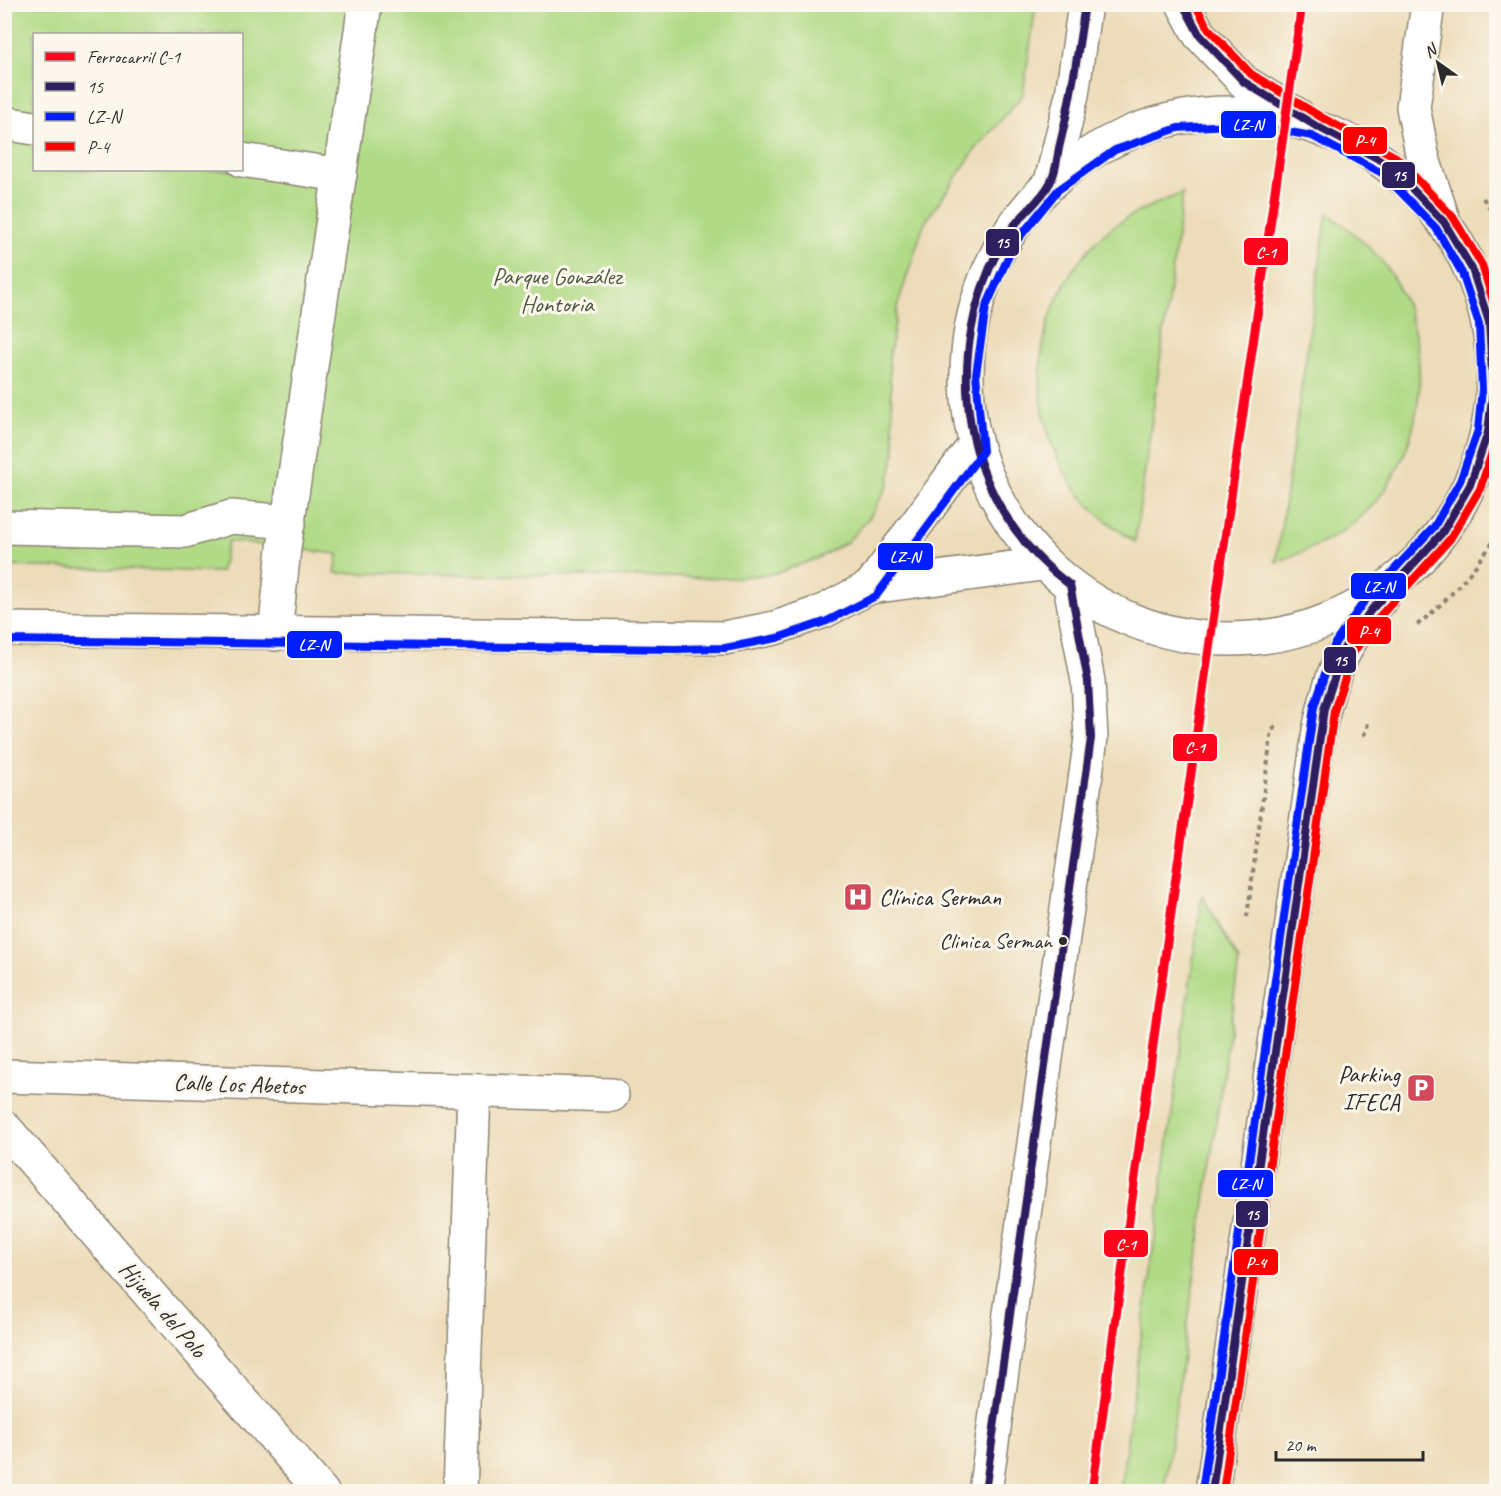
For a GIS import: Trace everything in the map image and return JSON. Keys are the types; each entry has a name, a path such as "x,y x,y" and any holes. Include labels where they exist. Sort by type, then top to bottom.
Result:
{"street":[{"path":"275,634 289,522 365,4"},
{"path":"1051,182 1072,95 1085,4"},
{"path":"1183,4 1199,34 1244,82 1316,126 1388,164 1444,222"},
{"path":"1212,1491 1324,708 1344,648 1371,610 1442,533 1470,485 1488,432 1493,389 1489,322 1472,269 1444,222 1423,159 1413,107 1428,4"},
{"path":"1316,126 1247,113 1176,118 1110,141 1051,182 1005,238 976,304 965,374 974,446 1002,512 1042,564 1094,603 1171,634 1254,639 1334,618 1404,574"},
{"path":"4,123 33,128"},
{"path":"243,160 340,175"},
{"path":"870,587 974,446"},
{"path":"4,527 185,531 231,517 289,522"},
{"path":"4,629 724,638 775,628 824,610 870,587 1042,564"},
{"path":"985,1491 1091,738 1088,681 1070,585"},
{"name":"Calle Los Abetos","path":"4,1076 612,1095"},
{"path":"460,1491 474,1091"},
{"name":"Hijuela del Polo","path":"4,1127 322,1491"}],"path":[{"path":"1414,628 1441,607 1473,572 1497,538"},
{"path":"1353,735 1361,736 1367,730 1368,713"}],"green space":[{"name":"Parque González Hontoria","path":"5,5 1036,5 1023,95 975,150 924,224 898,304 889,359 895,452 888,485 870,517 847,542 818,558 777,573 731,578 335,573 338,554 228,541 221,572 5,566"},
{"path":"1183,193 1135,542 1087,503 1074,487 1056,456 1045,422 1040,387 1042,352 1050,317 1064,285 1084,255 1118,223 1145,208"},
{"path":"1327,213 1374,252 1387,268 1404,299 1415,334 1419,369 1417,405 1410,440 1395,473 1375,502 1349,527 1332,538 1276,562"},
{"path":"1202,895 1239,961 1164,1491 1120,1491"}],"rail line":[{"name":"C-1","path":"1092,1492 1174,891 1302,4"}],"transit line":[{"name":"15","path":"985,1492 1091,738 1088,681 1070,585 1033,551 1004,513 983,471 971,426 967,379 971,331 983,284 1009,231 1045,191 1054,175 1071,94 1085,4"},
{"name":"15","path":"1183,4 1199,34 1244,82 1316,126 1388,164 1444,222 1472,269 1489,322 1493,389 1488,432 1470,485 1442,533 1371,610 1344,648 1324,709 1212,1492"},
{"name":"P-4","path":"1195,4 1208,28 1251,74 1321,117 1396,157 1453,217 1482,265 1496,311"},
{"name":"LZ-N","path":"4,640 675,649 725,648 777,638 827,621 876,596 983,451 976,374 986,307 1014,244 1058,190 1115,150 1178,128 1246,124 1312,136 1382,173 1436,228 1462,273 1479,324 1482,389 1478,430 1460,481 1434,527 1363,603 1335,643 1314,707 1202,1491"},
{"name":"P-4","path":"1223,1492 1334,711 1353,653 1379,617 1450,539 1480,489 1496,440"}],"place":[{"name":"Clínica Serman","path":"858,897"},
{"name":"Clinica Serman","path":"1063,941"},
{"name":"Parking IFECA","path":"1421,1088"}]}
